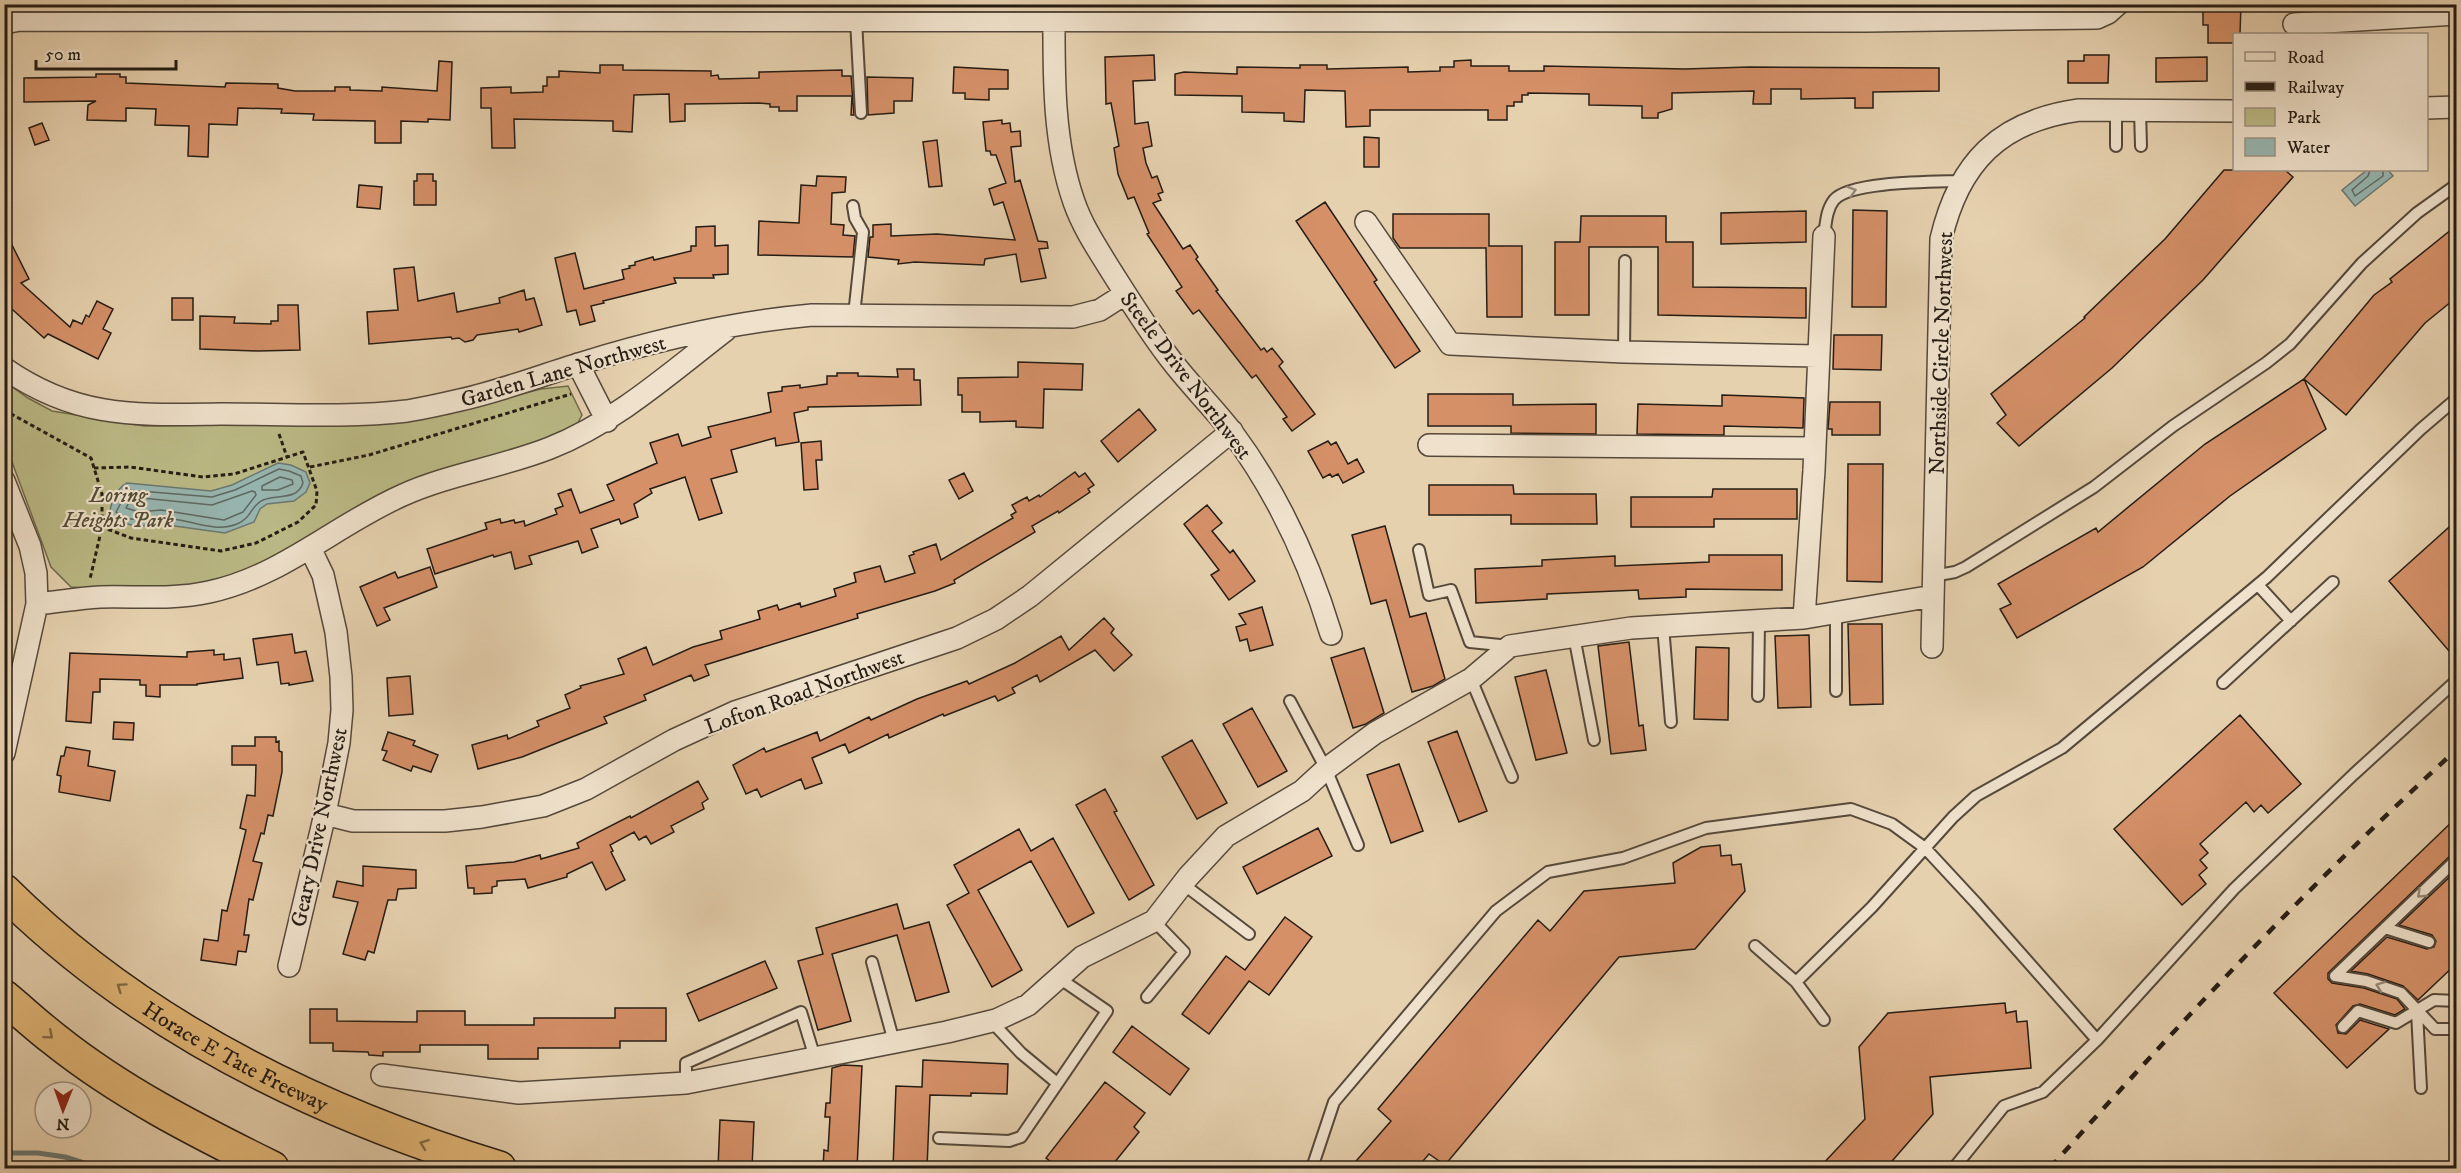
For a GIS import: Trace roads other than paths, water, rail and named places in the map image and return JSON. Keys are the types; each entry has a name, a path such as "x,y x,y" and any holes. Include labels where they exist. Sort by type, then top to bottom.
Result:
{"highway":[{"name":"Horace E Tate Freeway","path":"4,891 99,971 159,1014 272,1080 357,1119 452,1154 500,1168"},
{"path":"4,997 54,1040 106,1077 181,1122 272,1168"}],"street":[{"path":"4,23 20,20 856,20 1054,12 1866,21 2097,18 2108,13 2118,4"},
{"path":"2294,24 2370,11 2457,14"},
{"name":"Steele Drive Northwest","path":"1054,12 1057,122 1066,176 1086,231 1125,294 1168,356 1232,432 1266,481 1293,530 1316,584 1331,634"},
{"path":"2428,108 2457,107"},
{"name":"Northside Circle Northwest","path":"1932,647 1941,239 1948,209 1961,181 1980,157 2003,136 2021,126 2060,112 2079,110 2233,111"},
{"path":"1366,222 1450,344 1624,352 1818,356"},
{"path":"1803,618 1824,236"},
{"name":"Garden Lane Northwest","path":"4,368 26,383 68,403 102,411 153,415 406,411 464,399 656,342 791,316 1073,317 1100,310 1125,294"},
{"path":"37,604 86,599 169,597 209,592 261,576 358,517 402,495 449,478 548,449 607,421 731,327"},
{"path":"578,364 607,421"},
{"name":"Lofton Road Northwest","path":"325,814 353,821 444,821 543,806 586,789 674,740 735,712 957,638 996,619 1030,596 1232,432"},
{"path":"1430,445 1814,448"},
{"path":"4,481 30,546 36,573 37,604 4,753"},
{"name":"Geary Drive Northwest","path":"289,966 325,814 339,743 341,677 336,632 323,575 310,548"},
{"path":"382,1075 519,1093 686,1083 991,1021 1028,1005 1082,957 1154,921 1226,836 1302,791 1326,769 1375,733 1471,679 1510,646 1631,628 1803,618 1836,613 1933,586"}],"lane":[{"path":"856,20 861,114"},
{"path":"2116,110 2116,146"},
{"path":"2140,110 2140,146"},
{"path":"1824,236 1827,213 1834,200 1850,190 1896,184 1961,181"},
{"path":"1933,586 2094,487 2173,426 2266,363 2297,337 2362,263 2417,213 2457,185"},
{"path":"853,206 855,218 863,232 854,315"},
{"path":"1624,352 1625,261"},
{"path":"1796,982 1872,907 1976,796 2062,748 2258,585 2421,429 2457,399"},
{"path":"1419,550 1429,595 1451,590 1470,642 1510,646"},
{"path":"2223,683 2333,582"},
{"path":"2258,585 2291,621"},
{"path":"1836,613 1836,691"},
{"path":"1758,696 1759,621"},
{"path":"1663,626 1671,722"},
{"path":"1574,636 1594,740"},
{"path":"1471,679 1512,777"},
{"path":"1954,1168 2004,1106 2043,1092 2097,1040 2234,889 2354,774 2457,681"},
{"path":"1290,701 1326,769 1358,845"},
{"path":"1312,1168 1334,1102 1497,911 1548,872 1623,858 1706,828 1851,809 1892,824 1925,848 2097,1040"},
{"path":"2457,860 2335,976 2366,981 2401,993 2416,1012 2435,1029 2457,1029"},
{"path":"1183,884 1249,934"},
{"path":"1147,997 1184,952 1154,921"},
{"path":"2385,928 2429,942"},
{"path":"1755,946 1796,982 1824,1020"},
{"path":"872,962 894,1042"},
{"path":"939,1138 1009,1141 1021,1137 1107,1011 1059,978"},
{"path":"2343,1027 2358,1011 2396,1023 2434,1000 2457,1001"},
{"path":"686,1083 686,1063 801,1012 815,1058"},
{"path":"2416,1012 2421,1088"},
{"path":"991,1021 1021,1053 1058,1083"}],"water":[{"path":"2366,171 2389,171 2393,176 2355,206 2342,190"},
{"path":"278,463 291,465 306,472 310,483 306,492 294,501 267,504 260,509 254,522 225,533 160,524 139,526 120,523 110,516 114,497 127,483 211,491 232,485"}],"waterway":[{"path":"4,1153 38,1153 65,1157 100,1168"}],"railway":[{"path":"2050,1168 2248,954 2350,850 2456,750"}],"park label":[{"name":"Loring Heights Park","path":"118,506"}]}
